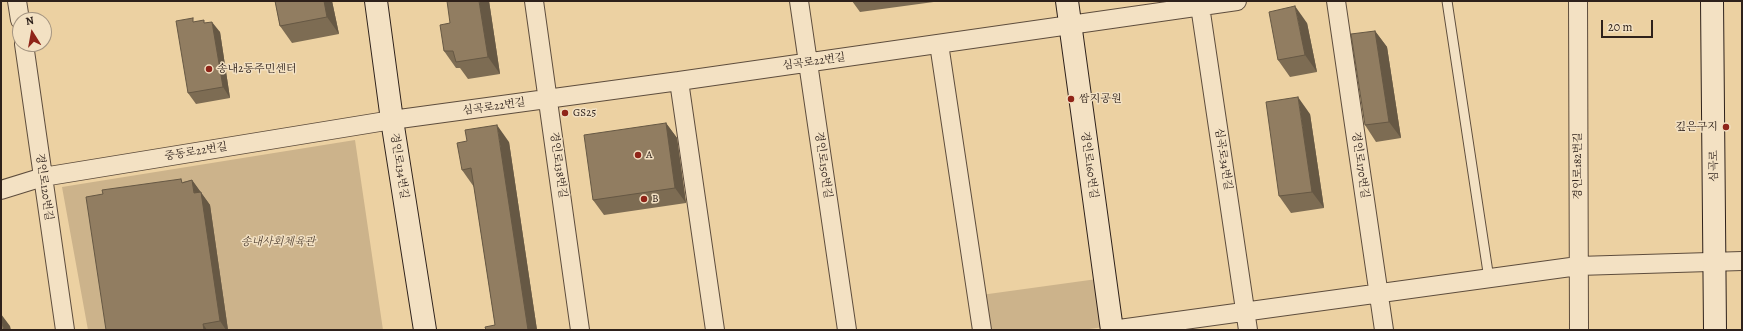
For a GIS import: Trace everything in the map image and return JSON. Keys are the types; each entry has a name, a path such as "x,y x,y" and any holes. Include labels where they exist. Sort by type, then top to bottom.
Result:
{"street":[{"path":"17,1 19,12"},
{"name":"경인로134번길","path":"376,1 392,120 425,330"},
{"name":"경인로138번길","path":"534,1 580,330"},
{"name":"경인로150번길","path":"799,1 847,330"},
{"name":"경인로160번길","path":"1067,1 1112,330"},
{"name":"심곡로22번길","path":"392,120 549,100 1237,1"},
{"name":"경인로170번길","path":"1336,1 1384,330"},
{"name":"경인로182번길","path":"1578,1 1579,330"},
{"name":"심곡로","path":"1712,1 1715,330"},
{"name":"심곡로34번길","path":"1200,6 1248,330"},
{"path":"939,44 982,330"},
{"name":"경인로120번길","path":"25,52 65,330"},
{"path":"679,81 715,330"},
{"name":"중동로22번길","path":"1,190 43,177 392,120"},
{"path":"1112,330 1578,266 1742,261"}],"lane":[{"path":"1447,1 1489,278"}],"green space":[{"name":"송내사회체육관","path":"355,140 383,330 88,330 62,187"},
{"path":"1097,279 1104,327 1082,330 986,330 981,295"}],"building":[{"path":"275,1 324,1 327,17 280,26"},
{"path":"447,1 479,1 488,57 456,62 453,51 444,51 440,25 450,23"},
{"path":"1295,6 1305,55 1278,60 1269,12"},
{"path":"193,18 193,22 204,20 204,23 212,22 223,87 188,93 176,21"},
{"path":"1375,31 1389,122 1365,125 1351,34"},
{"path":"1298,97 1312,192 1279,196 1266,102"},
{"path":"666,123 675,188 593,200 584,135"},
{"path":"497,125 528,330 486,330 485,327 495,325 471,168 462,170 457,143 467,141 465,130"},
{"path":"181,179 182,183 192,180 194,193 201,192 220,321 203,324 204,330 106,330 86,197 103,194 102,190"},
{"path":"1,320 4,330 1,330"}],"place":[{"name":"송내2동주민센터","path":"209,69"},
{"name":"쌈지공원","path":"1071,99"},
{"name":"GS25","path":"565,113"},
{"name":"깊은구지","path":"1726,127"},
{"name":"A","path":"638,155"},
{"name":"B","path":"644,199"}]}
